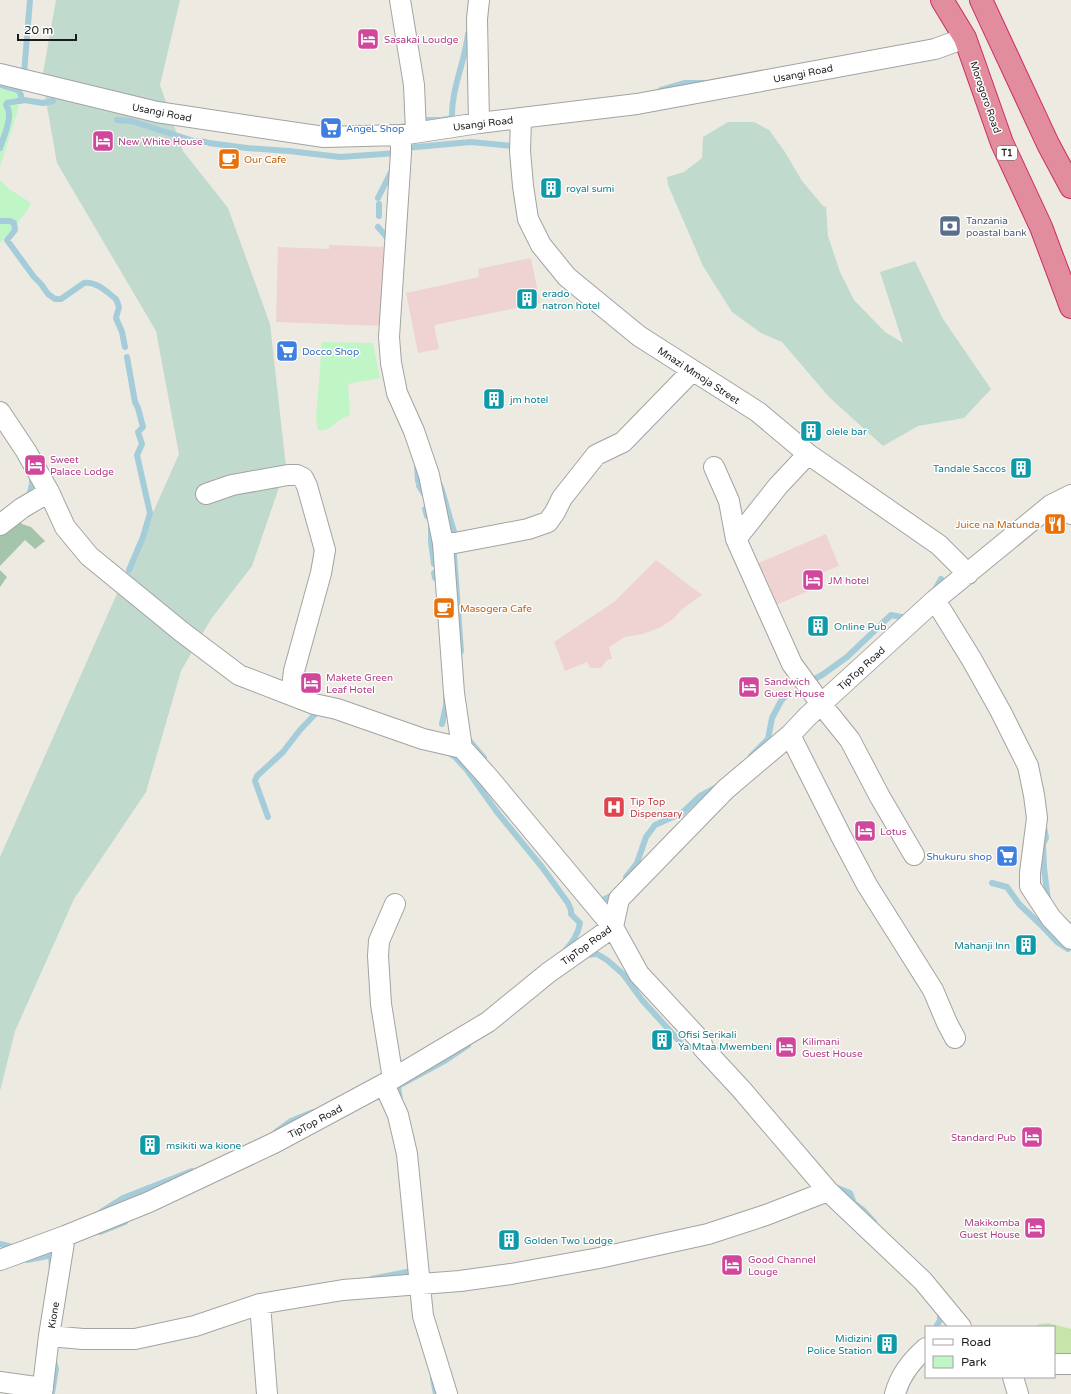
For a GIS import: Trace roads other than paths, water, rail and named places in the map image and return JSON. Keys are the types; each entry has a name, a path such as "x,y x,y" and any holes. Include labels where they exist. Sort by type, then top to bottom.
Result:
{"highway":[{"name":"Morogoro Road","path":"942,0 965,38 1002,143 1041,227 1071,307"},
{"path":"981,0 1048,144 1071,187"}],"street":[{"path":"400,0 414,85 408,133 401,153 389,337 391,363 397,393 414,431 429,475 443,543 454,692 462,748 489,778 613,927 639,974 700,1041 703,1048 741,1089 828,1191 923,1281 957,1326"},
{"path":"479,0 477,19 479,123"},
{"name":"Usangi Road","path":"0,74 157,112 324,137 408,133 644,103 935,49 965,38"},
{"name":"Mnazi Mmoja Street","path":"521,118 520,151 528,219 541,245 567,277 639,336 758,412 808,454 939,545 968,574"},
{"path":"443,543 455,543 528,529 548,522 562,498 596,455 623,442 692,371"},
{"path":"0,412 26,451 49,492 65,527 89,556 182,632 239,675 314,704 337,709 423,739 462,748"},
{"path":"736,539 778,486 808,454"},
{"path":"714,467 729,501 736,539 792,664 821,704 850,740 880,797 914,855"},
{"path":"206,494 232,485 288,475 297,475 303,478 307,486 325,550 321,573 294,671 291,695"},
{"path":"0,525 22,508 49,492"},
{"name":"TipTop Road","path":"0,1260 65,1236 149,1202 274,1143 388,1082 488,1022 548,973 613,927 619,899 726,789 790,735 821,704 935,600 1052,506 1071,495"},
{"path":"1052,506 1071,514"},
{"path":"935,600 998,706 1028,766 1037,818 1030,874 1030,886 1051,918 1071,939"},
{"path":"790,735 863,878 933,990 955,1038"},
{"path":"395,904 379,941 378,948 388,1082 398,1115 407,1154 423,1316 447,1394"},
{"path":"49,1336 83,1339 135,1339 195,1326 260,1304 343,1290 419,1284 511,1274 599,1258 708,1234 766,1215 828,1191"},
{"name":"Kione","path":"43,1391 49,1336 65,1236"},
{"path":"260,1304 267,1394"},
{"path":"896,1394 897,1386 904,1372 910,1363 925,1349"},
{"path":"1055,1364 1071,1364"},
{"path":"1013,1378 1018,1394"},
{"path":"0,1382 43,1391"}],"waterway":[{"path":"24,74 30,0"},
{"path":"418,120 442,120 452,118 452,107 468,34"},
{"path":"661,90 685,83 703,83"},
{"path":"0,85 18,90 21,95 21,101"},
{"path":"0,148 9,120 6,105 7,103 24,100 43,103 53,101"},
{"path":"117,120 131,121 194,141"},
{"path":"197,141 206,142"},
{"path":"405,148 471,142 513,146 514,150"},
{"path":"209,143 340,157 398,153"},
{"path":"378,198 393,168"},
{"path":"379,204 379,216"},
{"path":"0,221 10,221 14,223 15,230 7,240 34,277 48,294 55,299 61,299 84,283 97,285 116,299 119,307 116,318 122,332 125,347"},
{"path":"378,227 391,242"},
{"path":"127,357 135,402 143,427 138,432 142,444 137,455 150,513 143,537 129,570"},
{"path":"417,465 418,481"},
{"path":"30,493 32,475"},
{"path":"440,485 455,534 460,535"},
{"path":"419,486 424,494"},
{"path":"425,509 427,516"},
{"path":"431,527 431,542 434,564"},
{"path":"454,555 461,651"},
{"path":"434,573 435,578"},
{"path":"935,590 941,579"},
{"path":"809,682 822,675 847,657 891,615 907,618 909,616"},
{"path":"751,756 768,739 772,718 781,701 786,696"},
{"path":"442,724 446,706 446,697"},
{"path":"268,817 255,781 257,776 283,752 300,730 319,710 321,710"},
{"path":"467,738 484,758"},
{"path":"448,752 467,770 497,812 542,867 568,903 571,914 580,923 574,939 564,952"},
{"path":"626,877 637,863 646,837 655,825 682,813 700,796 719,786"},
{"path":"1044,827 1046,838 1043,844 1044,868 1048,900"},
{"path":"992,883 1007,887 1019,904 1057,942 1068,949"},
{"path":"596,900 599,902 613,895"},
{"path":"585,955 597,954 607,960 623,974 642,1000 681,1043 688,1048"},
{"path":"400,1101 398,1086 446,1060 468,1045"},
{"path":"276,1132 291,1121 313,1112"},
{"path":"101,1212 123,1198 192,1171"},
{"path":"835,1187 850,1193 854,1203 874,1222"},
{"path":"100,1232 125,1222"},
{"path":"0,1244 16,1248"},
{"path":"51,1255 52,1268"},
{"path":"27,1260 53,1255"},
{"path":"371,1279 412,1271 412,1266"},
{"path":"937,1326 940,1320 940,1311"},
{"path":"52,1393 56,1369 54,1361"},
{"path":"433,1379 436,1394"}],"place":[{"name":"Sasakai Loudge","path":"368,39"},
{"name":"AngeL Shop","path":"331,128"},
{"name":"New White House","path":"103,141"},
{"name":"Our Cafe","path":"229,159"},
{"name":"royal sumi","path":"551,188"},
{"name":"Tanzania poastal bank","path":"950,226"},
{"name":"erado natron hotel","path":"527,299"},
{"name":"Docco Shop","path":"287,351"},
{"name":"jm hotel","path":"494,399"},
{"name":"olele bar","path":"811,431"},
{"name":"Sweet Palace Lodge","path":"35,465"},
{"name":"Tandale Saccos","path":"1021,468"},
{"name":"Juice na Matunda","path":"1055,524"},
{"name":"JM hotel","path":"813,580"},
{"name":"Masogera Cafe","path":"444,608"},
{"name":"Online Pub","path":"818,626"},
{"name":"Makete Green Leaf Hotel","path":"311,683"},
{"name":"Sandwich Guest House","path":"749,687"},
{"name":"Tip Top Dispensary","path":"614,807"},
{"name":"Lotus","path":"865,831"},
{"name":"Shukuru shop","path":"1007,856"},
{"name":"Mahanji Inn","path":"1026,945"},
{"name":"Ofisi Serikali Ya Mtaa Mwembeni","path":"662,1040"},
{"name":"Kilimani Guest House","path":"786,1047"},
{"name":"Standard Pub","path":"1032,1137"},
{"name":"msikiti wa kione","path":"150,1145"},
{"name":"Makikomba Guest House","path":"1035,1228"},
{"name":"Golden Two Lodge","path":"509,1240"},
{"name":"Good Channel Louge","path":"732,1265"},
{"name":"Midizini Police Station","path":"887,1344"}]}
